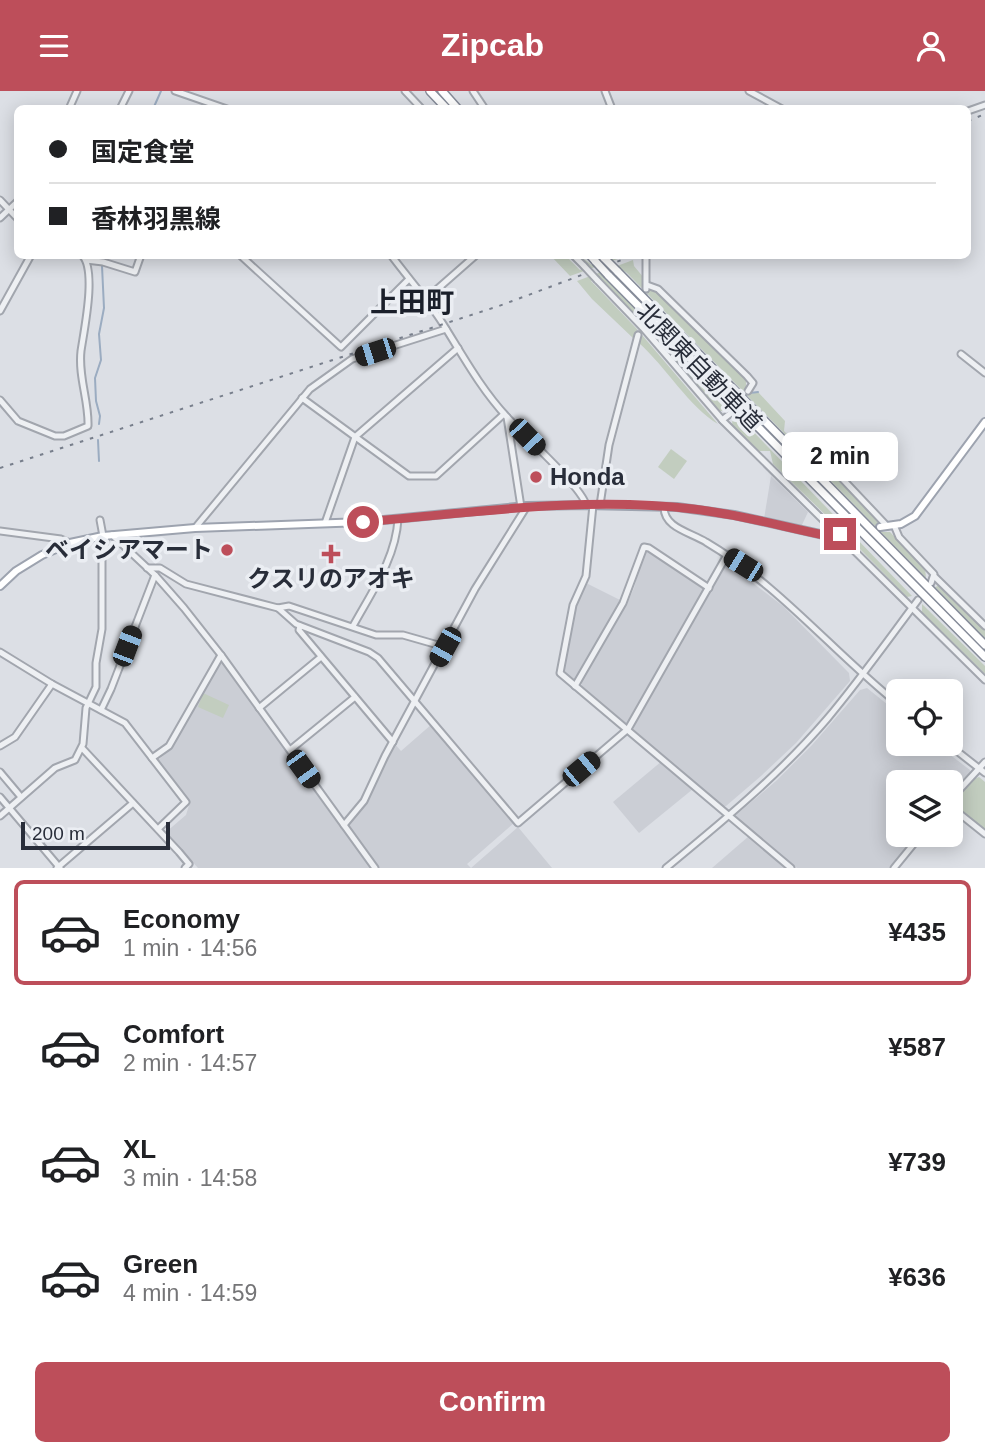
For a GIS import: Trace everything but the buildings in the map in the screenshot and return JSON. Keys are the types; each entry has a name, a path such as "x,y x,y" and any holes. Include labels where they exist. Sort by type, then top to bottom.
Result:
{"highway":[{"path":"430,91 443,105"},
{"path":"442,91 454,105"},
{"name":"北関東自動車道","path":"599,259 617,271 985,645"},
{"name":"北関東自動車道","path":"599,259 608,275 985,657"}],"main road":[{"path":"887,526 905,522 918,513 985,422"},
{"path":"0,586 29,562 70,543 107,535 195,527 398,519 524,507 593,505 664,507 734,515 824,535 849,533"}],"street":[{"path":"175,91 215,105"},
{"path":"405,91 418,105"},
{"path":"749,91 775,105"},
{"path":"0,200 14,215"},
{"path":"0,218 14,205"},
{"path":"0,311 29,259"},
{"path":"0,400 18,421 55,436 64,436 88,426 81,364 89,310 84,259"},
{"path":"89,259 135,272 140,259"},
{"path":"244,259 341,347 409,279"},
{"path":"394,259 426,299 485,391 505,416 584,499 593,505"},
{"path":"426,299 472,259"},
{"path":"577,259 644,329 722,420 985,680"},
{"path":"646,259 646,287 659,289 747,376 753,383 747,391"},
{"path":"195,527 310,389 352,359 446,329"},
{"path":"638,335 593,505 586,576 573,605 560,673 791,868"},
{"path":"325,523 355,437 458,348"},
{"path":"961,354 985,373"},
{"path":"302,398 409,476 436,476 505,416"},
{"path":"722,420 731,413"},
{"path":"344,825 364,801 475,589 524,507 505,416"},
{"path":"835,471 927,566 933,580 985,626"},
{"path":"664,507 666,519 671,524 727,555 774,590 862,675 886,694"},
{"path":"353,627 380,577 394,543 398,519"},
{"path":"100,520 107,535 155,575 221,655 376,868"},
{"path":"0,531 61,539 70,543"},
{"path":"0,816 55,768 75,760 82,748 83,719 87,703 96,687 96,663 104,604 102,555 107,535"},
{"path":"575,686 623,603 644,547 709,588"},
{"path":"147,568 160,568 186,584 278,608 300,625 375,655 518,823 628,729 727,555"},
{"path":"100,710 111,689 155,575"},
{"path":"666,868 728,817 809,739 862,675 918,600"},
{"path":"278,608 289,606 376,635 403,635 445,647"},
{"path":"300,625 299,630 393,742"},
{"path":"0,652 127,725 186,802 158,829"},
{"path":"152,758 169,746 221,655"},
{"path":"259,708 321,657"},
{"path":"0,746 15,737 52,684"},
{"path":"290,750 355,697"},
{"path":"0,736 7,742"},
{"path":"82,748 189,864 185,868"},
{"path":"963,756 982,771"},
{"path":"963,788 982,771 985,762"},
{"path":"0,772 22,797"},
{"path":"0,797 59,868 133,803"},
{"path":"963,816 985,834"},
{"path":"894,868 911,847"}],"shaded area":[{"path":"771,476 808,512 801,527 764,519"},
{"path":"647,551 702,587 703,591 628,723 624,723 582,686 581,682 627,604 644,552"},
{"path":"728,564 783,606 849,673 850,681 796,743 761,776 723,806 659,753 633,726"},
{"path":"586,583 622,601 575,682 563,672 576,605"},
{"path":"221,660 371,868 198,868 166,832 186,815 190,802 157,761 171,749 218,661"},
{"path":"867,688 886,703 886,756 952,756 970,770 970,774 963,781 963,770 886,770 886,847 908,847 891,868 797,868 736,815 812,745 860,690"},
{"path":"432,724 514,823 467,864 471,868 378,868 346,825 366,802 394,743 401,751"},
{"path":"662,761 693,789 639,833 613,802"},
{"path":"518,827 552,868 471,868"},
{"path":"749,836 788,868 712,868"}],"green space":[{"path":"554,259 569,259 580,270 588,266 582,259 592,265 607,259 618,259 570,276"},
{"path":"633,260 634,266 644,278 644,288 656,291 746,379 746,390 750,394 758,392 785,421 784,431 787,434 794,432 879,520 883,532 890,532 925,568 926,578 627,273 621,269 603,276 912,596 907,597 856,545 848,530 839,528 773,464 770,451 759,451 732,425 733,415 729,411 719,411 647,327 598,278 591,281 636,328 718,424 698,408 639,343 641,337 635,334 634,339 577,281"},
{"path":"671,449 687,461 674,479 658,467"},
{"path":"941,585 985,629 985,638 935,587"},
{"path":"922,604 985,666 985,674 922,612"},
{"path":"203,693 229,705 223,718 198,707"},
{"path":"979,777 985,782 985,831 963,812 963,791"}],"waterway":[{"path":"155,105 161,91"},
{"path":"975,106 985,102"},
{"path":"99,424 95,378 101,360 99,334 104,308 102,266"},
{"path":"750,393 758,392"},
{"path":"98,440 99,461"}],"tunnel":[{"path":"638,335 646,289"},
{"path":"731,413 748,391"},
{"path":"849,533 880,527"}],"railway":[{"path":"971,120 985,114"},
{"path":"0,468 499,306 624,259"}],"place":[{"name":"Honda","path":"536,477"},
{"name":"ベイシアマート","path":"227,550"},
{"name":"クスリのアオキ","path":"331,554"}],"district":[{"name":"上田町","path":"412,302"}],"route":[{"path":"363,522 546,505 643,506 718,512 824,535 840,534"}]}
